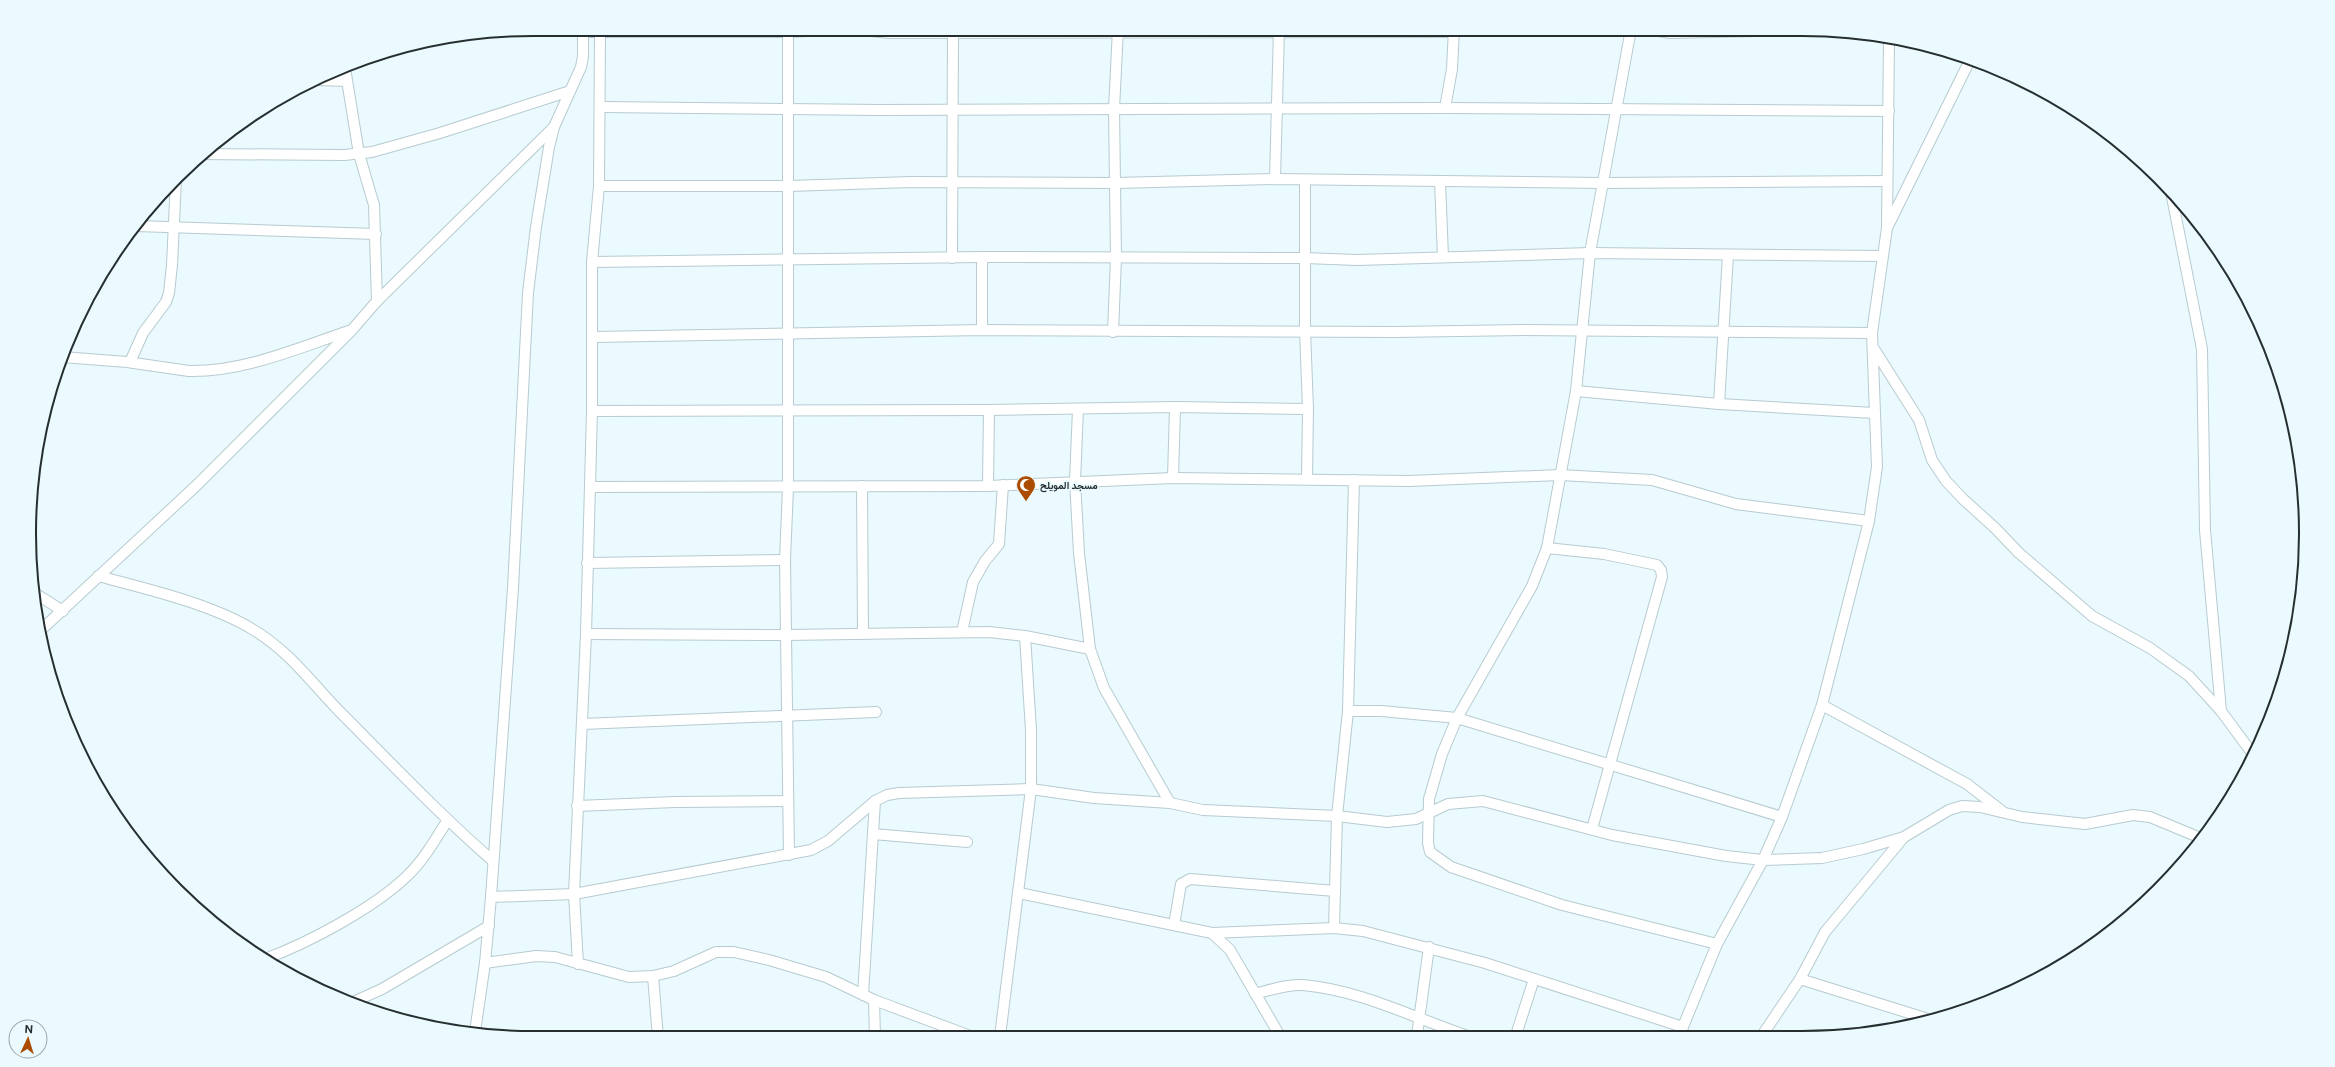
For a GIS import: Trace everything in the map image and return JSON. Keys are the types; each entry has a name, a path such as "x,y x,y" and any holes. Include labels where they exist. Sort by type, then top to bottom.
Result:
{"street":[{"path":"476,1028 489,926 513,588 528,293 536,227 554,127 583,56 583,36"},
{"path":"578,964 574,894 586,634 592,410 592,262 599,186 601,107 600,36"},
{"path":"788,36 790,186 787,410 788,487 785,560 789,717 789,855"},
{"path":"952,258 953,36"},
{"path":"1113,332 1116,258 1114,109 1118,36"},
{"path":"1275,180 1279,36"},
{"path":"1445,108 1452,69 1454,36"},
{"path":"1629,36 1590,253 1576,392 1547,548 1532,586 1457,718 1433,785 1428,813 1430,852 1451,868 1562,905 1717,944"},
{"path":"1019,893 1212,933 1334,928 1363,931 1429,947 1534,979 1682,1031 1717,944 1763,860 1782,817 1822,705 1869,521 1877,466 1872,333 1887,228 1889,44"},
{"path":"1887,228 1968,65"},
{"path":"346,73 359,154 372,196 376,234 377,301"},
{"path":"328,80 347,81"},
{"path":"212,154 359,154 407,144 570,90"},
{"path":"601,107 790,109 1615,108 1889,110"},
{"path":"45,626 98,576 165,517 351,331 377,301 554,127"},
{"path":"599,186 790,186 952,181 1115,183 1275,180 1602,183 1887,181"},
{"path":"1305,181 1305,330 1308,409 1307,478"},
{"path":"1440,181 1443,257"},
{"path":"130,362 143,333 166,302 169,293 176,188"},
{"path":"2173,202 2202,349 2205,530 2221,711"},
{"path":"143,226 376,234"},
{"path":"592,262 789,261 982,257 1305,258 1357,260 1590,253 1882,256"},
{"path":"1719,404 1728,254"},
{"path":"982,257 982,330"},
{"path":"593,336 788,335 982,330 1113,332 1582,330 1872,333"},
{"path":"68,358 130,362 189,371 221,370 246,364 351,331"},
{"path":"1873,347 1918,420 1932,460 1946,482 2060,590 2092,616 2170,661 2189,676 2221,711 2250,750"},
{"path":"1576,392 1719,404 1874,413"},
{"path":"592,410 989,410 1175,407 1308,409"},
{"path":"1173,478 1175,407"},
{"path":"1078,408 1075,481 1079,553 1090,649 1104,688 1170,803"},
{"path":"988,486 989,410"},
{"path":"590,487 988,486 1075,481 1173,478 1307,478 1409,481 1560,475 1652,480 1736,504 1869,521"},
{"path":"1334,928 1337,816 1348,711 1354,480"},
{"path":"962,632 973,582 984,561 999,544 1003,485"},
{"path":"862,486 863,634"},
{"path":"1547,548 1604,554 1657,565 1661,570 1662,577 1592,830"},
{"path":"587,563 785,560"},
{"path":"98,576 171,597 231,618 266,638 296,663 338,710 447,821 493,861"},
{"path":"40,596 63,611"},
{"path":"586,634 786,635 989,632 1025,636 1090,649"},
{"path":"1001,1031 1032,790 1031,730 1025,636"},
{"path":"1822,705 1967,784 2005,814"},
{"path":"1348,711 1402,712 1457,718 1782,817"},
{"path":"582,724 789,717 876,712"},
{"path":"491,897 574,894 811,850 828,841 875,801 899,793 1032,790 1094,798 1170,803 1203,810 1337,816 1387,822 1406,821 1448,804 1483,801 1592,830 1726,856 1763,860 1822,858 1904,838"},
{"path":"577,806 675,802 788,801"},
{"path":"863,995 875,801"},
{"path":"1765,1031 1800,979 1825,932 1904,838 1948,810 1962,806 1980,807 2005,814 2049,821 2086,824 2133,815 2150,817 2196,836"},
{"path":"272,956 293,948 331,928 398,884 423,858 447,821"},
{"path":"873,834 967,842"},
{"path":"1174,926 1181,884 1190,879 1335,891"},
{"path":"359,999 382,988 489,926"},
{"path":"1212,933 1230,950 1277,1031"},
{"path":"1418,1031 1429,947"},
{"path":"485,964 536,956 555,957 629,977 654,976 674,971 716,952 734,952 769,960 826,977 874,1000 957,1031"},
{"path":"654,976 658,1031"},
{"path":"1517,1031 1534,979"},
{"path":"1800,979 1920,1016"},
{"path":"1255,994 1286,986 1303,985 1382,1002 1420,1020 1453,1031"},
{"path":"874,1000 875,1031"}],"place":[{"name":"مسجد المويلح","path":"1026,502"}]}
